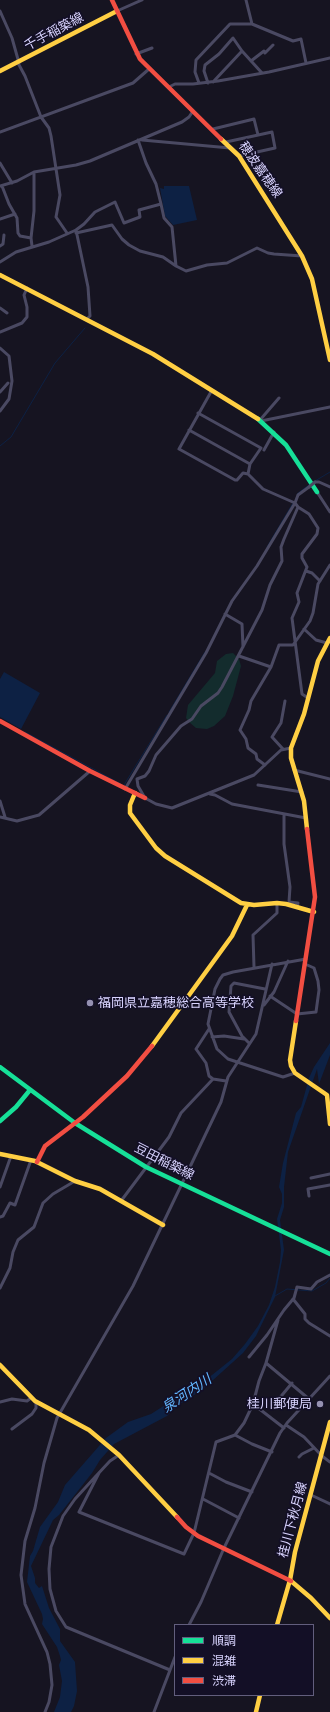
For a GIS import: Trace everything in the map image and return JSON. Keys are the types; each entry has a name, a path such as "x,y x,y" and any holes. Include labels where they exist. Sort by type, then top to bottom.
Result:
{"street":[{"name":"穂波嘉穂線","path":"112,0 136,54 149,69 213,129 239,156 302,256 312,279 330,360"},
{"path":"117,11 142,0"},
{"path":"246,0 252,24"},
{"path":"0,11 12,38 18,63 26,76 41,117 51,136 60,195 56,217 67,233"},
{"name":"千手稲築線","path":"0,72 117,11"},
{"path":"199,83 195,72 196,60 230,24 252,24 293,41 301,39 306,63"},
{"path":"208,82 204,71 205,65 219,54 233,38 242,51 262,73"},
{"path":"251,61 264,51 265,53 273,45"},
{"path":"136,54 152,48"},
{"path":"213,82 242,51"},
{"path":"169,88 175,84 213,82 330,58"},
{"path":"0,132 133,83 149,69"},
{"path":"30,238 20,236 18,233 18,220 1,186 12,183 34,172 90,162 186,120 193,111"},
{"path":"213,129 254,120 258,135"},
{"path":"226,142 272,132 275,148 239,156"},
{"path":"139,140 232,148"},
{"path":"139,140 146,163 156,184 164,218 172,227 176,266"},
{"path":"0,163 12,183"},
{"path":"32,246 30,238 34,211 34,172"},
{"path":"76,231 94,212 116,202 124,223 140,217 139,210 161,204"},
{"path":"0,219 15,214"},
{"path":"0,262 16,252 49,242 67,233 112,225 122,239 129,245 140,251 163,257 176,266 190,270 207,265 227,263 257,248 268,253 302,256"},
{"path":"76,231 88,287 90,316 88,319"},
{"path":"0,246 3,244 4,235"},
{"path":"0,274 153,354 261,421 274,432 293,454 330,512"},
{"path":"0,332 22,323 27,317 27,307 24,296 27,288"},
{"path":"0,308 7,313"},
{"path":"0,354 1,349 9,356 12,381 9,399 0,411"},
{"path":"0,392 8,382"},
{"path":"212,390 178,449 235,480 237,480 243,473 248,474 263,489 296,503 298,507 309,514 318,528 317,534 302,554 302,558 307,567 297,593 299,602 292,618 302,694 308,698"},
{"path":"261,421 279,398"},
{"path":"261,421 330,407"},
{"path":"198,413 261,448 250,464 248,474"},
{"path":"189,430 250,464"},
{"path":"264,450 274,432"},
{"path":"125,789 206,652 232,602 257,566 296,503 298,496 316,482 330,487"},
{"path":"145,798 138,786 137,779 145,776 149,771 156,755 181,726 192,719 206,700 218,693 243,649 262,610 270,585 282,561 281,547 298,507"},
{"path":"265,765 257,759 256,754 248,748 246,739 240,730 249,710 251,701 271,667 280,645 293,645 313,613 316,591 320,581 330,565"},
{"path":"306,571 312,573 320,581"},
{"path":"226,614 242,624 243,649"},
{"path":"304,629 316,640 326,645 330,650"},
{"path":"330,638 318,661 308,698 291,748 291,758 302,792 315,897 314,912 290,1060 291,1066 295,1073 325,1093 328,1098 330,1124"},
{"path":"239,656 271,667"},
{"path":"283,750 272,736 281,723 285,701"},
{"path":"0,721 125,789 160,806 172,808 254,775 283,750 291,748"},
{"path":"0,817 17,821 39,814 90,770"},
{"path":"294,770 330,779"},
{"path":"258,785 302,792"},
{"path":"135,793 130,805 130,813 156,848 165,856 231,898 247,905 277,903 297,906 314,912"},
{"path":"210,794 232,804 306,818"},
{"path":"0,801 5,817"},
{"path":"284,814 284,844 290,887 289,902 298,904 297,906"},
{"path":"254,968 253,935 277,913 277,903"},
{"path":"0,1217 3,1216 10,1203 15,1205 34,1161 45,1146 75,1123 127,1076 151,1047 232,936 247,905"},
{"path":"263,1005 274,992 288,961"},
{"path":"270,996 297,1014 316,1012 319,990 314,968 305,961 288,961 233,972 220,979 215,989 210,1010 208,1024 209,1029 220,1054 228,1060 283,1076 295,1073"},
{"path":"45,1712 49,1702 52,1685 50,1664 47,1652 25,1604 21,1575 25,1541 35,1508 44,1463 59,1413 133,1286 221,1102 226,1081 258,1028 265,989 272,964"},
{"path":"249,1043 244,1038 229,1012 231,986 234,983 265,989"},
{"path":"209,1029 196,1049 206,1064 209,1076 213,1079 226,1081"},
{"path":"212,1037 224,1036 244,1038"},
{"name":"豆田稲築線","path":"0,1068 75,1123 146,1167 330,1254"},
{"path":"121,1200 169,1137 181,1113 213,1079"},
{"path":"0,1121 16,1107 30,1090"},
{"path":"0,1154 34,1161 75,1181 100,1189 163,1225"},
{"path":"0,1187 11,1156"},
{"path":"0,1173 5,1174"},
{"path":"311,1178 330,1174"},
{"path":"0,1288 10,1268 13,1252 18,1240 34,1227 43,1203 53,1194 75,1181"},
{"path":"309,1196 308,1189 330,1185"},
{"path":"249,1357 293,1299 297,1288 310,1289 317,1282 330,1275"},
{"path":"293,1299 305,1314 308,1323 330,1336"},
{"path":"99,1473 79,1512 184,1554 194,1533 216,1442 235,1435 244,1423 266,1362 278,1318"},
{"path":"266,1362 308,1398"},
{"path":"0,1365 36,1402 59,1413 99,1438 119,1455 186,1527 194,1533 290,1580 311,1598 330,1618"},
{"path":"190,1624 201,1602 224,1548 285,1426 308,1398 330,1376"},
{"path":"278,1400 292,1383"},
{"path":"0,1402 8,1400 27,1401 31,1398"},
{"path":"12,1429 32,1414 36,1408 36,1402"},
{"path":"252,1404 304,1437 322,1456 330,1462"},
{"name":"桂川下秋月線","path":"277,1624 330,1422"},
{"path":"235,1435 272,1452"},
{"path":"299,1457 314,1448"},
{"path":"119,1455 110,1461 75,1499 63,1516 53,1541 49,1569 50,1589 56,1610 66,1627 170,1670"},
{"path":"209,1472 226,1482 252,1492"},
{"path":"311,1495 330,1504"},
{"path":"203,1499 239,1518"},
{"path":"154,1712 174,1660"},
{"path":"256,1712 260,1696"}],"green space":[{"path":"233,653 239,659 241,666 233,696 225,716 214,726 207,729 196,728 186,718 188,705 215,673 217,661 226,654"}],"water":[{"path":"164,186 189,186 197,220 173,225 165,216 160,188 164,189"},
{"path":"4,672 40,693 21,729 0,717 0,679"},
{"name":"泉河内川","path":"330,1043 330,1055 319,1084 317,1069 288,1152 284,1187 284,1207 280,1220 284,1250 275,1297 256,1336 243,1353 202,1390 180,1404 167,1416 114,1444 100,1460 92,1473 59,1515 53,1520 31,1566 35,1583 39,1588 42,1586 49,1608 60,1629 60,1641 75,1662 77,1691 74,1706 71,1712 54,1712 60,1697 62,1681 59,1665 61,1660 57,1647 42,1624 42,1614 27,1582 30,1556 33,1551 40,1527 58,1502 65,1485 106,1438 128,1422 151,1414 212,1375 232,1359 258,1326 269,1305 275,1287 280,1262 281,1250 277,1219 282,1203 282,1194 279,1187 283,1163 296,1113 301,1107 309,1078 314,1067"}],"waterway":[{"path":"0,446 11,437 55,363 85,328"},
{"path":"315,481 330,472"},
{"path":"297,494 310,484"},
{"path":"267,547 293,503"},
{"path":"169,712 205,652"},
{"path":"124,785 167,715"},
{"path":"25,732 121,784"},
{"path":"275,1296 287,1289 312,1291 326,1283 330,1278"}],"traffic: fast":[{"path":"258,419 286,445 317,492"},
{"path":"0,1067 75,1123 146,1167 330,1254"},
{"path":"0,1121 16,1107 30,1090"}],"traffic: slow":[{"path":"0,71 117,11"},
{"path":"221,139 239,156 302,256 312,279 330,360"},
{"path":"0,275 153,354 258,419"},
{"path":"307,829 304,801 291,758 291,748 304,714 318,661 330,638"},
{"path":"135,793 130,805 130,813 156,848 165,856 241,903 254,905 277,903 286,904 314,912"},
{"path":"152,1046 232,936 247,905"},
{"path":"296,1021 290,1060 291,1066 295,1073 327,1095 330,1124"},
{"path":"0,1154 35,1161 75,1181 100,1189 163,1225"},
{"path":"0,1365 35,1401 89,1430 119,1455 177,1517"},
{"path":"277,1624 330,1422"},
{"path":"291,1581 311,1598 330,1618"},
{"path":"256,1712 260,1696"}],"traffic: jam":[{"path":"112,0 140,59 221,139"},
{"path":"0,721 90,771 145,798"},
{"path":"296,1021 315,897 307,829"},
{"path":"37,1162 45,1146 83,1117 127,1076 152,1046"},
{"path":"177,1517 186,1527 198,1536 291,1581"}],"place":[{"name":"福岡県立嘉穂総合高等学校","path":"90,1003"},
{"name":"桂川郵便局","path":"320,1404"}]}
